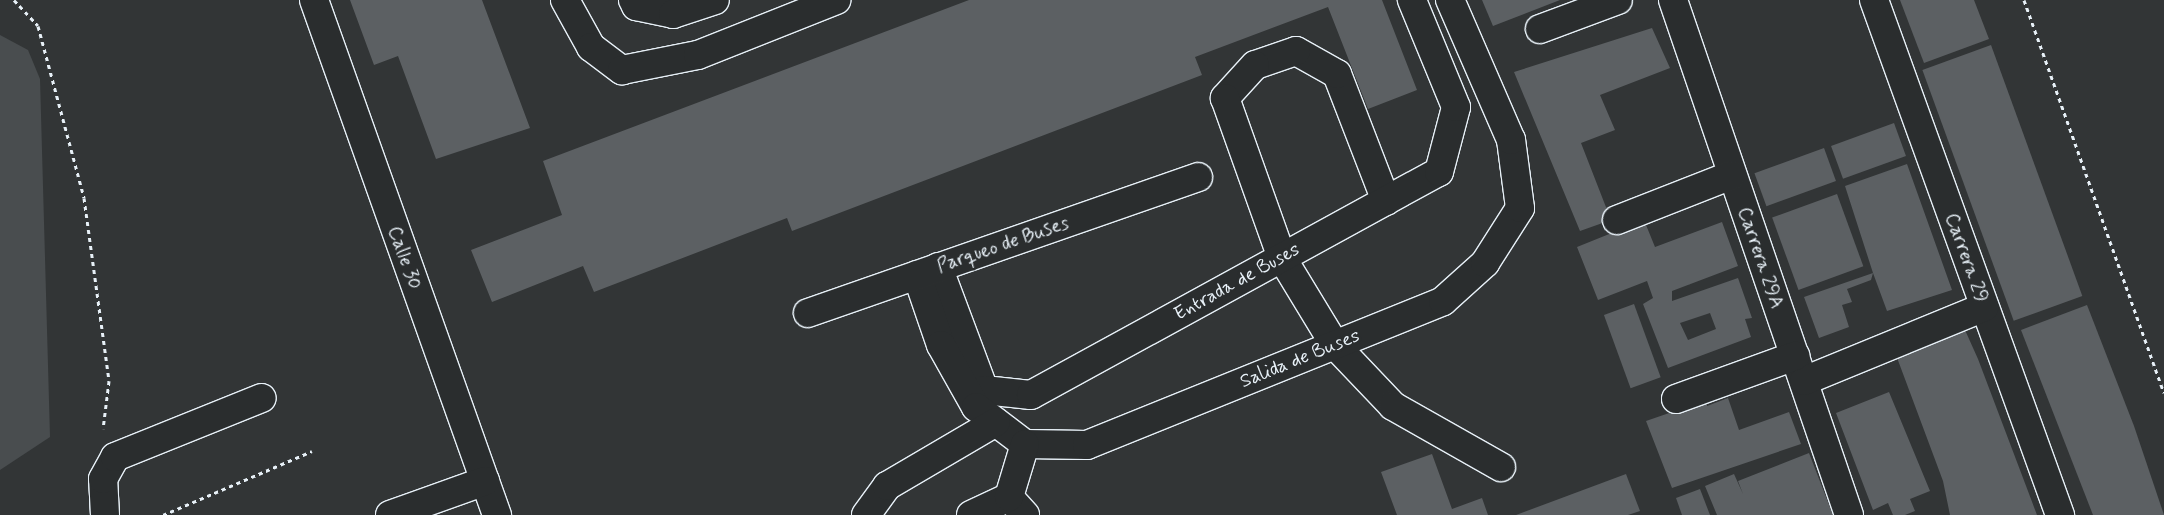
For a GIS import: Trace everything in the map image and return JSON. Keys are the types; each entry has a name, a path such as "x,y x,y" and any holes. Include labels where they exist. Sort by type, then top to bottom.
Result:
{"street":[{"name":"Calle 30","path":"314,0 497,515"},
{"path":"565,0 591,47 622,70 698,55 836,0"},
{"path":"633,0 636,6 673,14 715,0"},
{"name":"Entrada de Buses","path":"928,271 984,390 1031,395 1439,172 1456,106 1412,0"},
{"name":"Salida de Buses","path":"1026,444 1087,445 1443,302 1485,263 1520,208 1511,140 1450,0"},
{"path":"1540,29 1618,0"},
{"name":"Carrera 29A","path":"1673,0 1849,515"},
{"name":"Carrera 29","path":"1874,0 2060,515"},
{"path":"1386,201 1337,74 1296,51 1255,65 1225,98 1282,258 1335,345 1393,406 1501,467"},
{"path":"1617,220 1732,175"},
{"name":"Parqueo de Buses","path":"808,313 1198,177"},
{"path":"928,271 941,345 976,407 1026,444 1017,506 971,515"},
{"path":"1804,381 1984,307"},
{"path":"1676,399 1795,356"},
{"path":"105,515 102,479 114,457 262,398"},
{"path":"866,515 888,486 996,422"},
{"path":"390,515 485,481"}],"path":[{"path":"14,0 38,26 84,198 109,381 102,434"},
{"path":"2024,0 2164,393"},
{"path":"163,515 312,451"}],"shaded area":[{"path":"0,35 28,50 40,79 50,437 0,470"}],"building":[{"path":"350,0 482,0 530,128 436,159 398,56 374,65"},
{"path":"969,0 1382,0 1417,90 1368,109 1328,7 1195,57 1202,75 792,231 787,218 594,292 583,266 492,302 471,250 562,215 543,161"},
{"path":"1482,0 1560,0 1493,26"},
{"path":"1900,0 1974,0 1989,39 1924,63"},
{"path":"1652,28 1670,68 1600,95 1615,130 1581,143 1611,220 1580,231 1514,72"},
{"path":"1991,45 2082,296 2014,321 1922,70"},
{"path":"1894,123 1906,156 1843,179 1831,146"},
{"path":"1824,148 1836,181 1766,206 1754,173"},
{"path":"1907,164 1952,290 1887,311 1845,186"},
{"path":"1837,194 1863,266 1798,290 1772,218"},
{"path":"1644,220 1655,247 1722,222 1738,266 1672,291 1672,301 1738,278 1752,318 1745,319 1751,337 1668,368 1643,304 1653,298 1647,281 1598,300 1577,247","holes":["1710,313 1716,329 1688,340 1680,323"]},
{"path":"1873,273 1871,280 1847,289 1852,302 1842,305 1849,327 1819,338 1804,297"},
{"path":"1634,304 1661,377 1631,388 1604,315"},
{"path":"2087,305 2134,426 2164,515 2093,515 2021,330"},
{"path":"1965,330 1978,359 2037,515 1950,515 1943,481 1896,355"},
{"path":"1889,392 1930,491 1910,499 1915,511 1905,515 1893,515 1888,503 1873,510 1836,413"},
{"path":"1728,398 1739,430 1789,412 1801,444 1672,488 1646,421 1707,400 1707,406"},
{"path":"1809,453 1833,515 1717,515 1705,486 1734,474 1743,494 1738,481"},
{"path":"1432,454 1452,509 1482,498 1488,515 1397,515 1381,472"},
{"path":"1626,474 1640,511 1628,515 1516,515"},
{"path":"1700,489 1710,515 1682,515 1676,498"}]}
